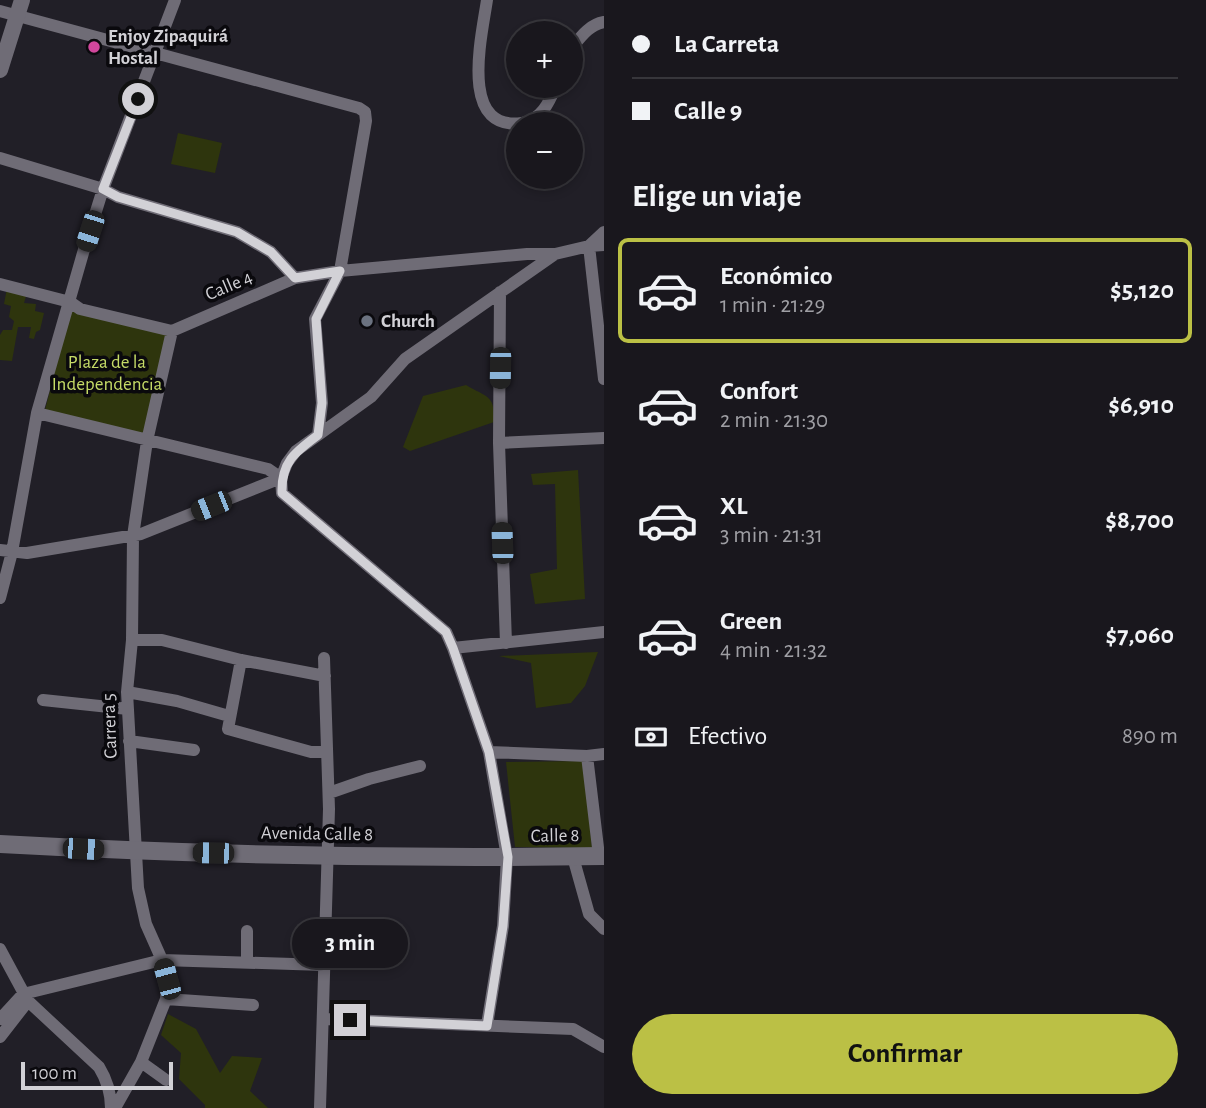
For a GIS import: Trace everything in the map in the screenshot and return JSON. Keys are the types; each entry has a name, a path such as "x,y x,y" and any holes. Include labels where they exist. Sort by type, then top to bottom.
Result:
{"main road":[{"name":"Avenida Calle 8","path":"0,844 328,856 508,857"},
{"name":"Calle 8","path":"508,857 601,856"}],"street":[{"path":"0,598 6,551 37,413 103,189 175,0"},
{"path":"487,0 478,75 483,106 495,119 514,124 531,121 544,111 550,98"},
{"path":"0,70 19,8"},
{"path":"0,11 19,8 156,54 359,108 365,112 366,121 340,271 316,319 322,403 318,435"},
{"path":"583,34 604,22"},
{"path":"0,158 237,232 271,252 295,278"},
{"path":"604,232 589,246 604,379"},
{"name":"Calle 4","path":"172,331 295,278 340,271 527,254 555,254 604,245"},
{"path":"487,1026 503,926 508,857 489,752 453,648 446,632 282,493 281,478 296,451 370,397 405,359 555,254"},
{"path":"0,284 70,302 80,309 172,331"},
{"path":"500,292 499,443 506,643"},
{"name":"Carrera 5","path":"113,1108 141,1062 166,999 167,979 162,960 146,924 138,888 127,692 132,640 133,536 146,441 172,331"},
{"path":"37,413 268,469 281,478"},
{"path":"499,443 604,438"},
{"path":"6,551 27,553 133,536 281,478"},
{"path":"453,648 604,632"},
{"path":"132,640 162,640 240,660 325,676"},
{"path":"320,1108 329,793 324,658"},
{"path":"229,722 240,660"},
{"path":"127,692 177,701 311,752 327,752"},
{"path":"43,700 128,709"},
{"path":"130,741 194,750"},
{"path":"489,752 604,754"},
{"path":"587,755 601,856"},
{"path":"329,793 369,779 421,766"},
{"path":"573,857 589,914 604,929"},
{"path":"247,931 247,963"},
{"path":"0,949 25,998 99,1067 106,1078 113,1108"},
{"path":"0,1019 25,998 162,960 324,965"},
{"path":"0,1037 25,998"},
{"path":"166,999 253,1005"},
{"path":"323,1019 573,1030 604,1047"},
{"path":"141,1062 166,1080"}],"green space":[{"path":"178,133 222,143 215,173 171,164"},
{"path":"7,288 27,293 24,303 36,304 35,311 44,313 40,330 36,332 34,339 29,338 31,327 18,327 12,361 0,360 0,335 3,330 12,330 14,321 9,317 11,306 4,304"},
{"name":"Plaza de la Independencia","path":"71,308 170,333 143,438 44,414"},
{"path":"466,385 489,398 494,422 410,451 403,447 423,396"},
{"path":"578,470 585,599 535,604 530,574 557,569 555,484 533,485 531,474"},
{"path":"598,652 585,686 571,703 536,708 531,663 499,656"},
{"path":"584,761 592,848 515,847 506,762"},
{"path":"168,1014 196,1029 220,1073 232,1056 262,1058 250,1091 268,1108 205,1108 179,1079 181,1053 161,1035"}],"place":[{"name":"Enjoy Zipaquirá Hostal","path":"94,47"},
{"name":"Church","path":"367,321"}],"route":[{"path":"138,99 103,189 118,197 237,232 271,252 295,278 340,271 316,319 322,403 318,435 296,451 287,463 281,478 282,493 446,632 489,752 508,857 503,926 487,1026 350,1020"}]}
